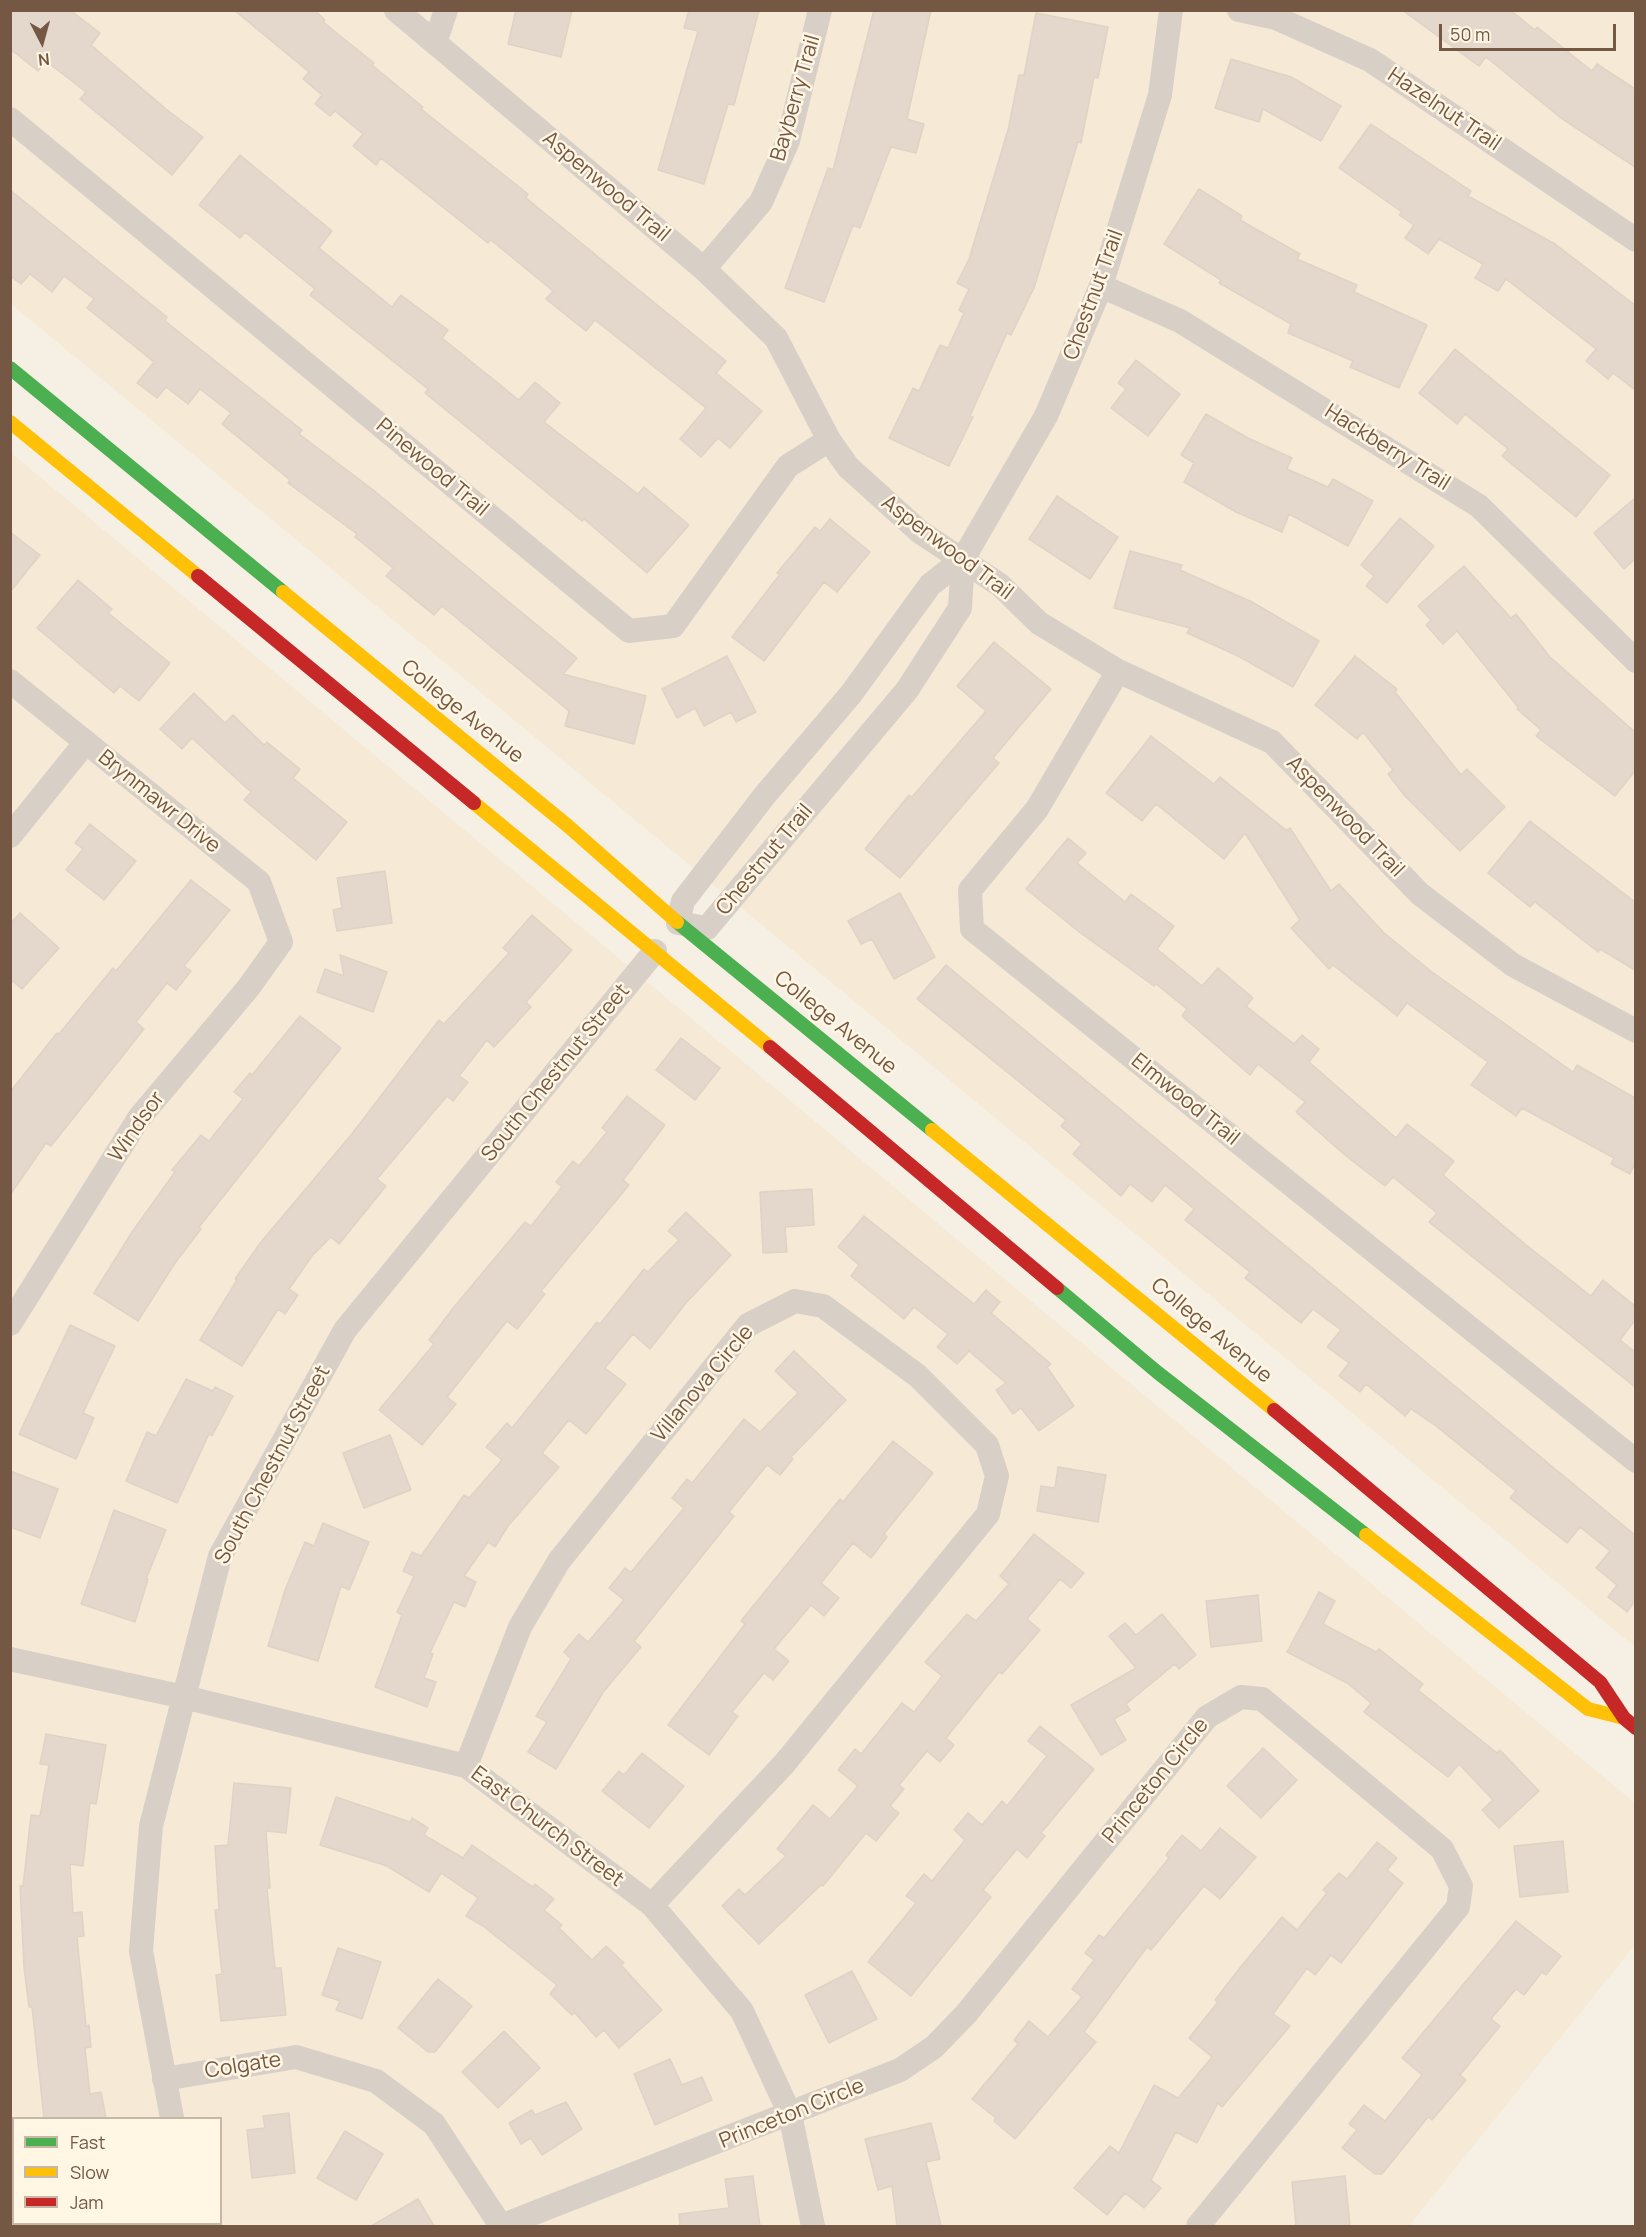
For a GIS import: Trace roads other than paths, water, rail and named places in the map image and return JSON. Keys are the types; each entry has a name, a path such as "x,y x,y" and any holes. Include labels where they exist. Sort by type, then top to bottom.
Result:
{"main road":[{"name":"College Avenue","path":"10,368 568,826 678,923 1204,1352 1600,1682 1624,1719 1635,1728"},
{"name":"College Avenue","path":"10,422 655,951 1157,1372 1588,1709 1624,1719"},
{"path":"655,951 678,923"}],"street":[{"name":"Aspenwood Trail","path":"396,10 704,269 776,338 829,440 848,467 920,532 1000,585 1039,623 1118,671 1272,742 1420,894 1513,965 1635,1031"},
{"path":"435,43 446,10"},
{"name":"Bayberry Trail","path":"704,269 761,202 788,141 820,10"},
{"name":"Chestnut Trail","path":"963,559 960,608 907,690 707,928 678,923 683,900 765,795 851,694 930,585 963,559 1046,416 1101,286 1160,95 1171,10"},
{"name":"Hazelnut Trail","path":"1239,10 1276,18 1370,60 1635,240"},
{"name":"Pinewood Trail","path":"10,119 629,631 673,626 788,466 829,440"},
{"name":"Hackberry Trail","path":"1101,286 1180,321 1479,506 1635,661"},
{"name":"Elmwood Trail","path":"1118,671 1037,808 970,890 972,929 1635,1461"},
{"name":"Brynmawr Drive","path":"10,681 259,882 281,942"},
{"path":"10,836 86,742"},
{"name":"Windsor","path":"10,1324 139,1118 249,987 281,942"},
{"name":"South Chestnut Street","path":"172,2117 141,1952 152,1826 220,1556 345,1330 655,951"},
{"name":"Villanova Circle","path":"466,1766 520,1627 559,1561 748,1325 795,1301 824,1306 918,1376 987,1445 997,1476 988,1514 784,1764 652,1905"},
{"name":"East Church Street","path":"10,1659 184,1697 466,1766 652,1905 742,2011 790,2114 813,2226"},
{"name":"Princeton Circle","path":"501,2226 900,2070 934,2047 966,2014 1207,1717 1241,1697 1262,1699 1442,1849 1461,1886 1458,1907 1198,2226"},
{"name":"Colgate","path":"164,2079 296,2057 376,2081 434,2124 501,2226"}]}
